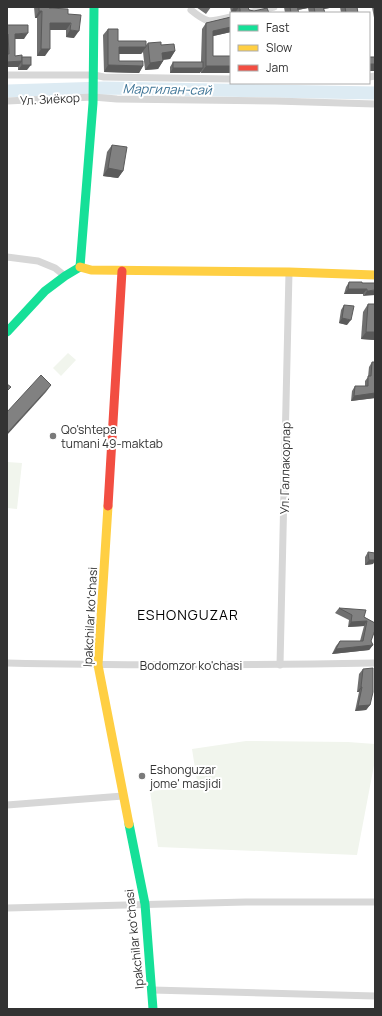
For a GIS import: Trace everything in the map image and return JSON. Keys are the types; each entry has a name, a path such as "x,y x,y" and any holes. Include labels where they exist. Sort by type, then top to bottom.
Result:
{"street":[{"path":"80,267 93,100 94,7"},
{"path":"252,12 274,7"},
{"path":"190,8 202,19 208,21 230,17"},
{"path":"7,75 94,75 104,77 230,79"},
{"name":"Ул. Зиёкор","path":"7,101 117,99 375,104"},
{"path":"7,256 38,261 55,268 65,276"},
{"path":"7,332 45,291 80,267 91,270 122,271 289,272 375,275"},
{"name":"Ipakchilar koʻchasi","path":"122,271 98,665 145,904 153,1009"},
{"name":"Ул. Галлакорлар","path":"280,665 289,272"},
{"name":"Bodomzor ko'chasi","path":"7,663 98,665 280,665 375,663"},
{"path":"7,805 123,796"},
{"path":"7,908 246,902 375,902"},
{"path":"152,990 375,996"}],"shaded area":[{"path":"68,353 76,360 61,376 53,368"},
{"path":"7,462 22,463 17,509 7,508"},
{"path":"246,741 348,742 375,744 375,760 357,855 158,847 150,791 198,787 192,749"}],"building":[{"path":"39,7 68,9 68,14 81,15 79,31 70,30 71,23 50,23 50,49 41,49 42,11 39,11"},
{"path":"239,7 248,7 249,10 254,11 267,8 269,12 240,12"},
{"path":"290,7 297,7 299,12 291,12"},
{"path":"314,7 323,7 325,12 315,12"},
{"path":"345,7 357,7 358,12 346,12"},
{"path":"230,17 230,27 213,31 213,56 230,56 230,66 206,66 206,23"},
{"path":"7,25 28,25 28,33 15,34 15,56 22,55 22,61 7,62 7,54 9,54"},
{"path":"108,29 118,29 118,41 146,41 146,47 119,47 119,61 143,61 143,66 108,65"},
{"path":"161,42 161,45 174,44 175,51 162,53 163,61 150,63 148,43"},
{"path":"22,57 31,57 31,65 22,65"},
{"path":"370,57 375,57 375,64 370,64"},
{"path":"173,62 203,62 203,68 173,68"},
{"path":"112,145 127,147 123,171 108,168"},
{"path":"349,282 375,283 375,290 367,291 367,289 348,289"},
{"path":"368,304 375,304 375,332 366,332"},
{"path":"344,305 354,306 351,320 342,318"},
{"path":"372,362 375,362 375,393 354,396 355,386 368,386 368,376 371,376"},
{"path":"41,375 51,385 7,433 7,412"},
{"path":"7,384 11,387 7,391"},
{"path":"368,552 375,553 375,560 369,560"},
{"path":"339,608 366,610 364,617 375,623 375,630 371,641 373,645 336,649 340,641 363,641 367,621 351,622 352,615"},
{"path":"373,668 373,692 370,705 358,706 362,687 363,669"}],"waterway":[{"name":"Маргилан-сай","path":"7,91 104,88 375,93"}],"traffic: fast":[{"path":"80,267 93,103 94,7"},
{"path":"7,332 45,291 80,267"},
{"path":"129,824 145,904 153,1009"}],"traffic: slow":[{"path":"80,267 91,270 289,272 375,275"},
{"path":"108,506 98,665 129,824"}],"traffic: jam":[{"path":"108,506 122,271"}],"place":[{"name":"Qo'shtepa tumani 49-maktab","path":"53,436"},
{"name":"Eshonguzar jome' masjidi","path":"142,776"}],"district":[{"name":"ESHONGUZAR","path":"188,614"}]}
